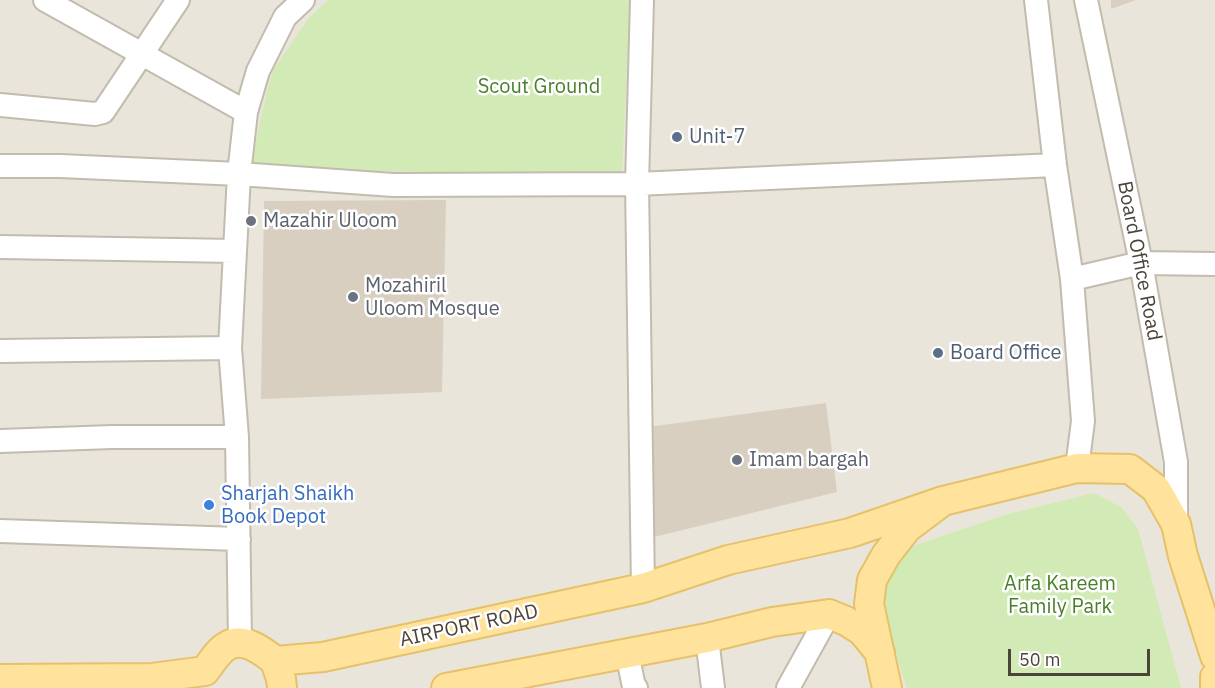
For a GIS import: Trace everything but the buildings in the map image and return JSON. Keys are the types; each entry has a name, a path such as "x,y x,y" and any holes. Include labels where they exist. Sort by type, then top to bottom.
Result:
{"main road":[{"name":"AIRPORT ROAD","path":"275,661 322,657 644,588 728,560 850,533 943,501 1077,468 1130,469 1156,489 1176,524 1183,556 1215,656"},
{"path":"887,688 869,604 872,580 886,555 907,528 943,501"},
{"path":"446,688 522,680 627,653 707,638 772,622 829,614 862,631 880,653"},
{"path":"0,679 202,680 216,656 228,645 240,642 262,650 275,661 282,688"},
{"path":"1215,677 1215,688"}],"street":[{"path":"45,0 246,112"},
{"path":"0,105 96,114 103,112 178,0"},
{"path":"240,642 237,437 230,348 238,174 246,112 258,71 281,9 303,0"},
{"path":"642,0 637,184 644,588"},
{"path":"1036,0 1055,165 1072,279 1083,421 1077,468"},
{"name":"Board Office Road","path":"1086,0 1140,263 1176,462 1176,524"},
{"path":"0,166 60,166 238,174 393,185 637,184 1055,165"},
{"path":"0,247 235,250"},
{"path":"1072,279 1140,263 1215,264"},
{"path":"0,351 230,348"},
{"path":"0,441 112,437 237,437"},
{"path":"0,531 238,539"},
{"path":"788,688 829,614"},
{"path":"707,638 713,688"},
{"path":"627,653 636,688"}],"shaded area":[{"path":"0,0 1215,0 1215,688 0,688"}],"green space":[{"name":"Scout Ground","path":"328,0 630,0 622,175 251,169 272,72 308,19"},
{"name":"Arfa Kareem Family Park","path":"1094,493 1121,507 1138,529 1181,688 907,688 880,608 885,577 907,548 1008,514"}],"place":[{"name":"Unit-7","path":"677,137"},
{"name":"Mazahir Uloom","path":"251,221"},
{"name":"Mozahiril Uloom Mosque","path":"353,297"},
{"name":"Board Office","path":"938,353"},
{"name":"Imam bargah","path":"737,460"},
{"name":"Sharjah Shaikh Book Depot","path":"209,505"}]}
